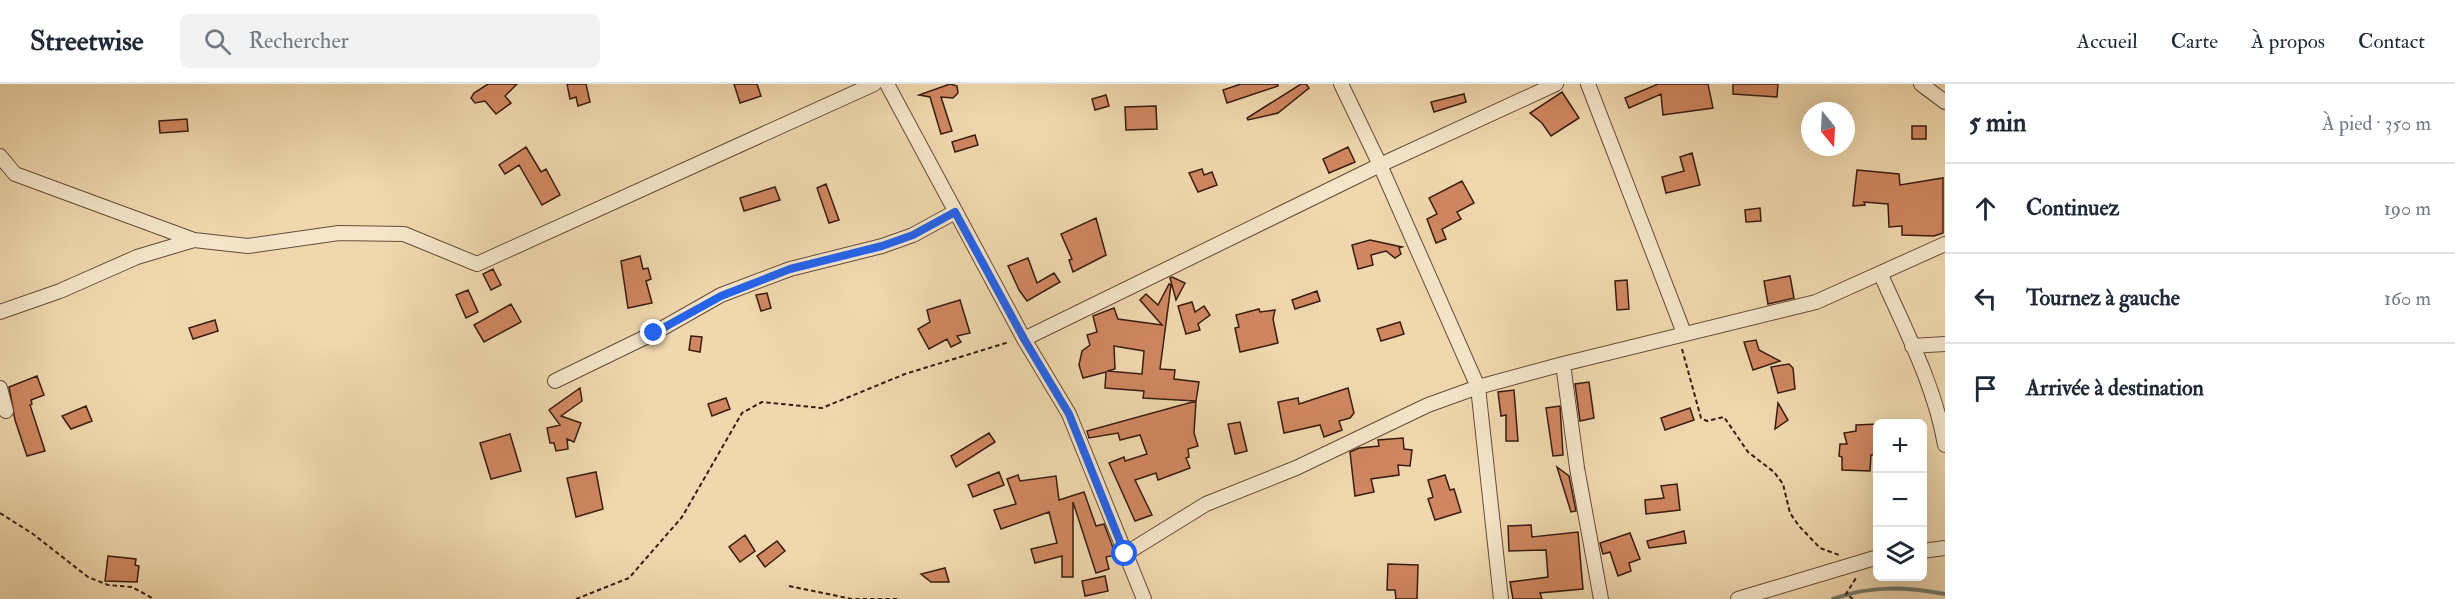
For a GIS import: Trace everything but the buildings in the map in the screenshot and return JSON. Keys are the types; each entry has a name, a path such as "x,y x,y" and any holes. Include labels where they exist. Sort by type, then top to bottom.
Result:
{"street":[{"path":"0,156 15,174 194,240 248,246 339,233 404,234 477,264 874,84"},
{"path":"887,84 1024,339 1069,414 1144,599"},
{"path":"1341,84 1380,165 1478,387 1502,599"},
{"path":"1024,339 1380,165 1556,84"},
{"path":"1588,84 1684,333"},
{"path":"1921,84 1945,102"},
{"path":"555,381 654,333 721,296 790,269 882,246 913,235 955,212"},
{"path":"0,312 60,291 137,257 194,240"},
{"path":"1125,554 1206,504 1296,468 1428,405 1478,387 1563,364 1816,302 1881,275 1945,244"},
{"path":"1881,275 1912,346 1941,423 1945,445"},
{"path":"1912,346 1945,344"},
{"path":"1563,364 1581,490 1602,599"},
{"path":"0,388 6,411"},
{"path":"1927,550 1945,548"},
{"path":"1738,599 1873,558"}],"path":[{"path":"1684,333 1679,341 1701,418 1707,421 1724,417 1748,452 1774,472 1783,484 1790,513 1799,526 1821,548 1838,553 1857,575 1846,594 1853,599"},
{"path":"576,599 629,578 682,517 742,413 762,402 822,408 905,374 985,348 1024,339"},
{"path":"0,513 33,534 87,577 108,585 132,587 154,599"},
{"path":"789,586 852,598 900,599"}],"waterway":[{"path":"1833,599 1875,589 1916,590 1945,594"}],"route":[{"path":"654,333 721,296 790,269 882,246 913,235 955,212 1024,339 1069,414 1125,554"}]}
